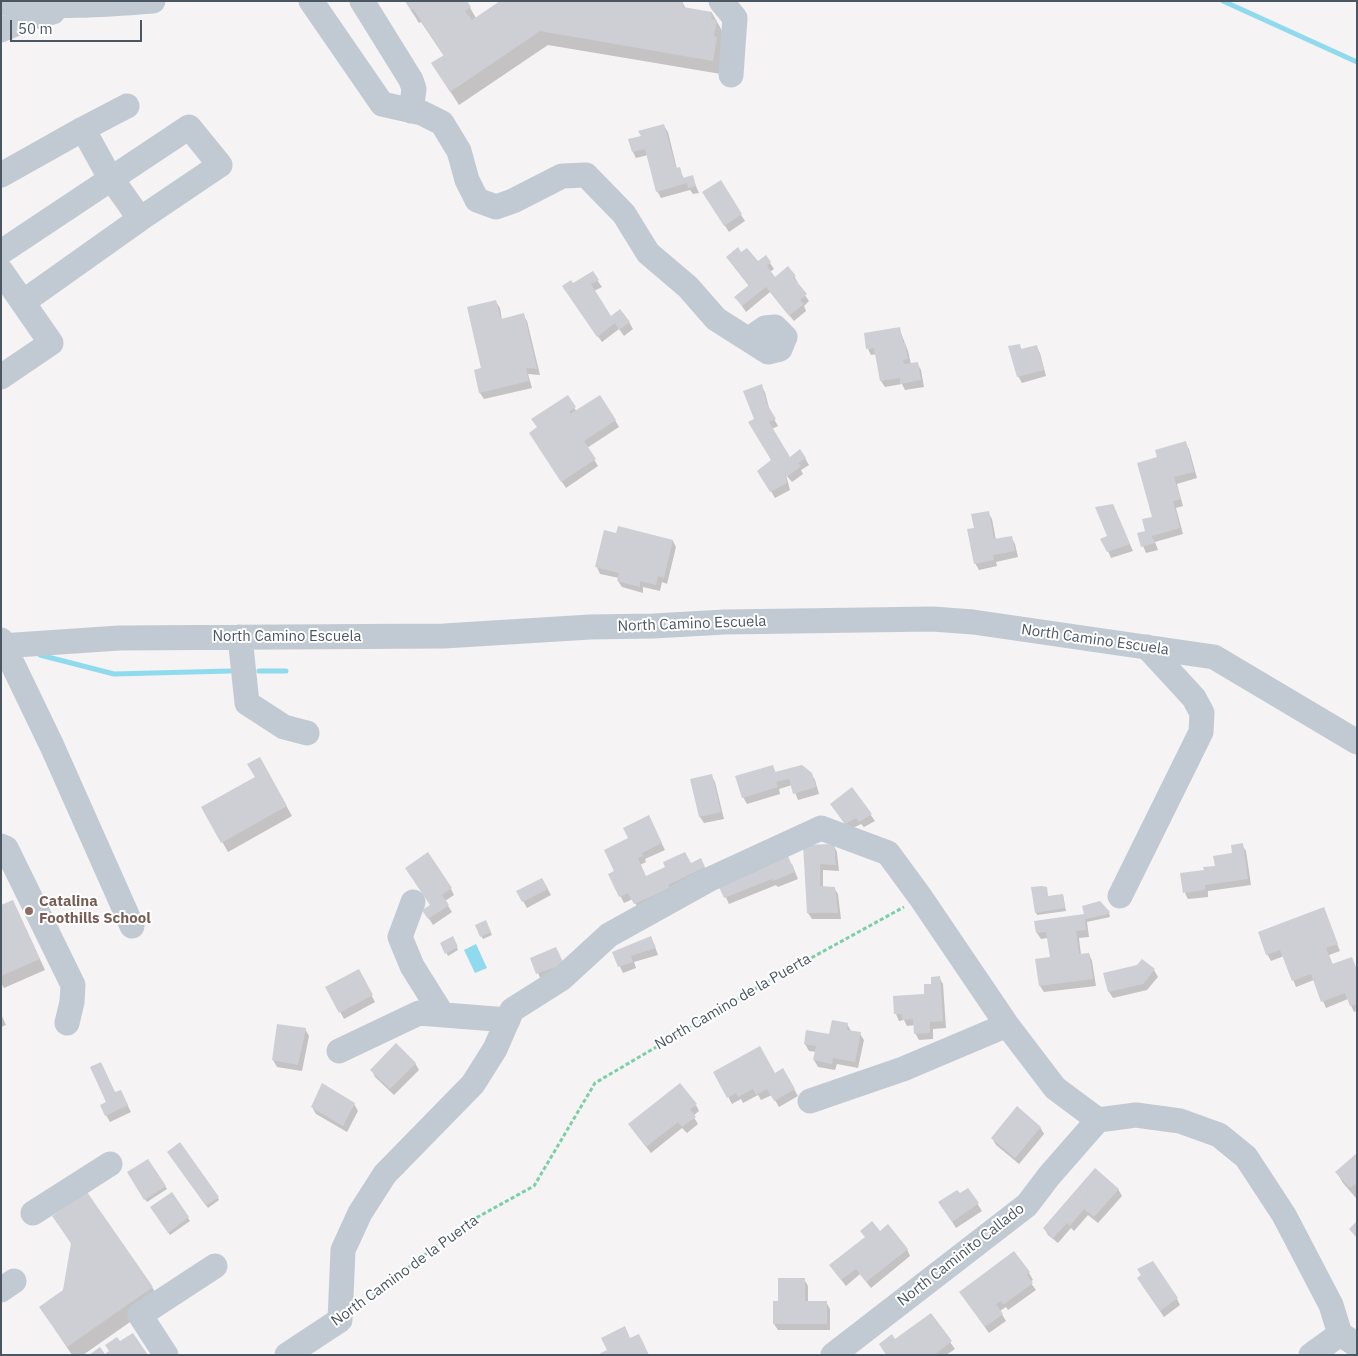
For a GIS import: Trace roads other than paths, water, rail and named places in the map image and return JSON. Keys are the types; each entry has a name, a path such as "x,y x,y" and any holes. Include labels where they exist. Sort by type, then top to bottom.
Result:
{"street":[{"path":"1,3 77,6 153,1"},
{"path":"311,1 382,104 422,113 442,123 459,152 476,200 496,207 513,201 562,176 586,175 624,214 648,253 688,288 716,319 749,339"},
{"path":"362,1 411,80 414,89 411,110"},
{"path":"722,1 735,18 731,75"},
{"path":"1,30 30,18 77,6"},
{"path":"1,175 83,128 127,106"},
{"path":"1,252 189,127 220,166 140,219 23,302"},
{"path":"83,128 111,178 140,219"},
{"path":"1,271 51,343 1,377"},
{"name":"North Camino Escuela","path":"2,644 119,638 444,636 590,626 933,619 973,622 1214,656 1357,742"},
{"path":"240,637 247,703 284,727 307,732"},
{"path":"2,644 52,746 132,926"},
{"path":"1120,896 1201,732 1202,713 1194,698 1147,647"},
{"path":"339,1051 420,1013 508,1020 512,1010 560,979 609,934 708,880 821,828 888,853 921,898 1007,1025 1055,1088 1098,1120 1136,1115 1180,1121 1219,1135 1246,1157 1284,1215 1349,1340 1311,1355"},
{"path":"1,846 6,848 73,985 72,1002 67,1023"},
{"path":"413,902 400,937 412,966 442,1014"},
{"name":"North Camino de la Puerta","path":"287,1355 340,1320 343,1250 360,1213 385,1174 473,1084 495,1049 508,1020"},
{"path":"810,1101 903,1069 1007,1025"},
{"name":"North Caminito Callado","path":"833,1355 1027,1205 1049,1176 1098,1120"},
{"path":"33,1213 110,1164"},
{"path":"166,1355 140,1315 215,1266"}],"water":[{"path":"476,944 487,968 475,973 464,950"}],"waterway":[{"path":"1223,1 1357,62"},
{"path":"40,655 114,674 230,671"},
{"path":"259,671 286,671"}],"place":[{"name":"Catalina Foothills School","path":"29,911"}]}
